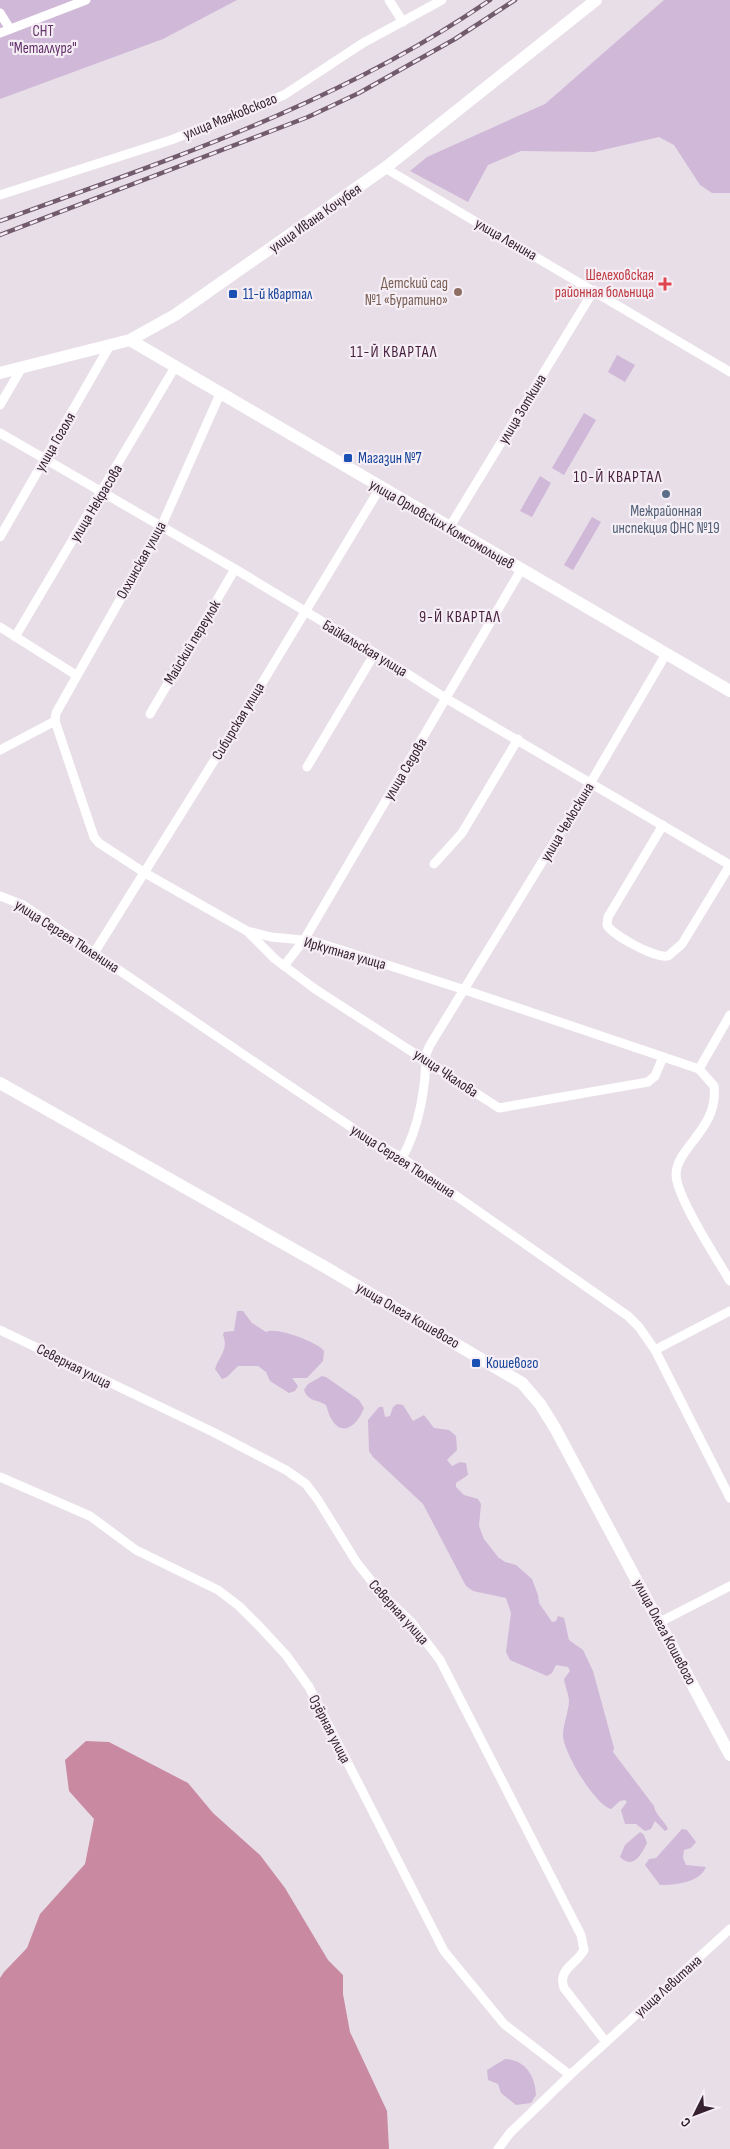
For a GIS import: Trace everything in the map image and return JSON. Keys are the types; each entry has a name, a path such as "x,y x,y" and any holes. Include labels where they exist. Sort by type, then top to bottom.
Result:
{"street":[{"path":"0,33 67,3 86,0"},
{"path":"389,0 403,22"},
{"name":"улица Маяковского","path":"0,195 171,140 284,95 363,43 442,0"},
{"name":"улица Ивана Кочубея","path":"0,373 109,347 130,340 175,315 385,168 596,0"},
{"path":"0,13 10,29"},
{"name":"улица Ленина","path":"385,168 730,372"},
{"name":"улица Зоткина","path":"449,528 594,290"},
{"name":"улица Орловских Комсомольцев","path":"130,340 380,488 730,691"},
{"name":"улица Гоголя","path":"0,537 109,347"},
{"name":"улица Некрасова","path":"15,637 102,494 175,367"},
{"path":"0,405 21,369"},
{"name":"Олхинская улица","path":"55,721 57,710 76,674 161,527 220,394"},
{"name":"Байкальская улица","path":"0,433 102,494 235,569 375,653 447,699 730,865"},
{"name":"Сибирская улица","path":"94,953 146,873 380,488"},
{"name":"Майский переулок","path":"150,714 235,569"},
{"name":"улица Седова","path":"284,966 304,940 521,570"},
{"path":"0,627 76,674"},
{"path":"307,767 375,653"},
{"name":"улица Челюскина","path":"402,1158 413,1137 418,1119 426,1054 430,1045 591,782 666,654"},
{"path":"0,750 55,721"},
{"name":"Иркутная улица","path":"55,721 94,837 99,843 146,873 246,931 271,937 313,941 699,1069"},
{"path":"434,864 462,833 518,740"},
{"path":"663,826 608,918 607,925 612,932 656,956 668,956 682,944 730,865"},
{"name":"улица Сергея Тюленина","path":"0,896 24,905 302,1095 375,1143 402,1158 628,1316 639,1327 655,1350 730,1498"},
{"name":"улица Чкалова","path":"246,931 284,966 315,988 494,1105 503,1108 648,1082 654,1078 662,1057"},
{"path":"730,1015 699,1069 714,1086 713,1111 680,1163 676,1176 683,1198 730,1281"},
{"name":"улица Олега Кошевого","path":"0,1083 333,1272 522,1383 540,1404 555,1428 730,1755"},
{"path":"655,1350 730,1311"},
{"name":"Северная улица","path":"0,1330 260,1456 297,1477 312,1491 357,1563 381,1593 412,1623 440,1660 472,1719 549,1875 581,1934 584,1950 564,1972 562,1980 564,1988 606,2042"},
{"name":"Озёрная улица","path":"0,1477 90,1516 136,1550 218,1590 239,1606 260,1627 286,1655 308,1687 444,1951 504,2024 570,2075"},
{"path":"660,1622 730,1586"},
{"name":"улица Левитана","path":"498,2149 510,2133 570,2075 730,1929"}],"green space":[{"name":"СНТ \"Металлург\"","path":"0,0 237,0 163,39 0,99"},
{"path":"664,0 730,0 730,193 712,193 700,185 674,145 659,137 594,152 521,151 488,165 468,202 410,171 427,157 545,104"},
{"path":"617,355 635,365 625,382 608,372"},
{"path":"584,413 596,420 564,475 552,468"},
{"path":"540,476 551,483 532,517 520,511"},
{"path":"592,517 601,522 573,570 564,565"},
{"path":"237,1311 243,1311 252,1323 266,1332 278,1331 287,1333 314,1343 324,1351 323,1361 307,1378 292,1378 298,1386 295,1391 289,1393 270,1381 266,1372 258,1366 238,1366 227,1377 222,1379 215,1369 225,1344 224,1332 234,1331"},
{"path":"322,1376 359,1400 364,1408 359,1418 351,1426 341,1428 337,1426 331,1418 326,1405 308,1397 306,1394 304,1390 308,1384"},
{"path":"397,1404 403,1405 413,1421 424,1415 434,1428 449,1430 456,1436 457,1450 447,1460 452,1466 460,1462 466,1463 468,1475 456,1483 456,1487 464,1495 478,1499 481,1504 479,1526 484,1539 498,1557 505,1562 516,1565 532,1579 539,1603 552,1622 556,1621 558,1616 564,1618 569,1640 583,1650 593,1671 614,1748 613,1752 654,1806 668,1829 665,1831 655,1821 651,1829 645,1831 636,1824 625,1824 621,1810 627,1802 625,1800 620,1801 611,1809 604,1805 589,1789 574,1766 563,1736 569,1702 564,1679 570,1671 568,1667 556,1665 552,1673 547,1676 510,1660 506,1652 511,1613 506,1598 473,1591 466,1586 423,1504 369,1451 368,1420 379,1407 383,1407 385,1417 390,1416 393,1407"},
{"path":"682,1829 687,1830 696,1842 691,1848 684,1850 683,1858 686,1865 706,1867 698,1877 692,1880 679,1884 660,1885 645,1865 649,1859 656,1858"},
{"path":"640,1832 644,1835 647,1843 645,1848 633,1861 625,1861 620,1857 625,1845"},
{"path":"505,2059 519,2062 528,2070 534,2082 536,2095 531,2103 516,2105 501,2093 498,2084 488,2080 487,2070"}],"shaded area":[{"path":"86,1741 109,1742 188,1783 213,1813 260,1855 285,1888 328,1960 343,1975 343,1994 350,2032 387,2111 389,2149 0,2149 0,1978 27,1948 40,1914 85,1864 94,1819 69,1791 65,1760"}],"railway":[{"path":"0,221 190,151 313,99 374,70 433,37 490,0"},
{"path":"0,235 308,117 359,93 455,39 515,0"}],"place":[{"name":"Шелеховская районная больница","path":"665,284"},
{"name":"Детский сад №1 «Буратино»","path":"458,292"},
{"name":"11-й квартал","path":"233,294"},
{"name":"Магазин №7","path":"348,458"},
{"name":"Межрайонная инспекция ФНС №19","path":"666,494"},
{"name":"Кошевого","path":"476,1363"}],"district":[{"name":"11-Й КВАРТАЛ","path":"394,351"},
{"name":"10-Й КВАРТАЛ","path":"618,476"},
{"name":"9-Й КВАРТАЛ","path":"460,616"}]}
